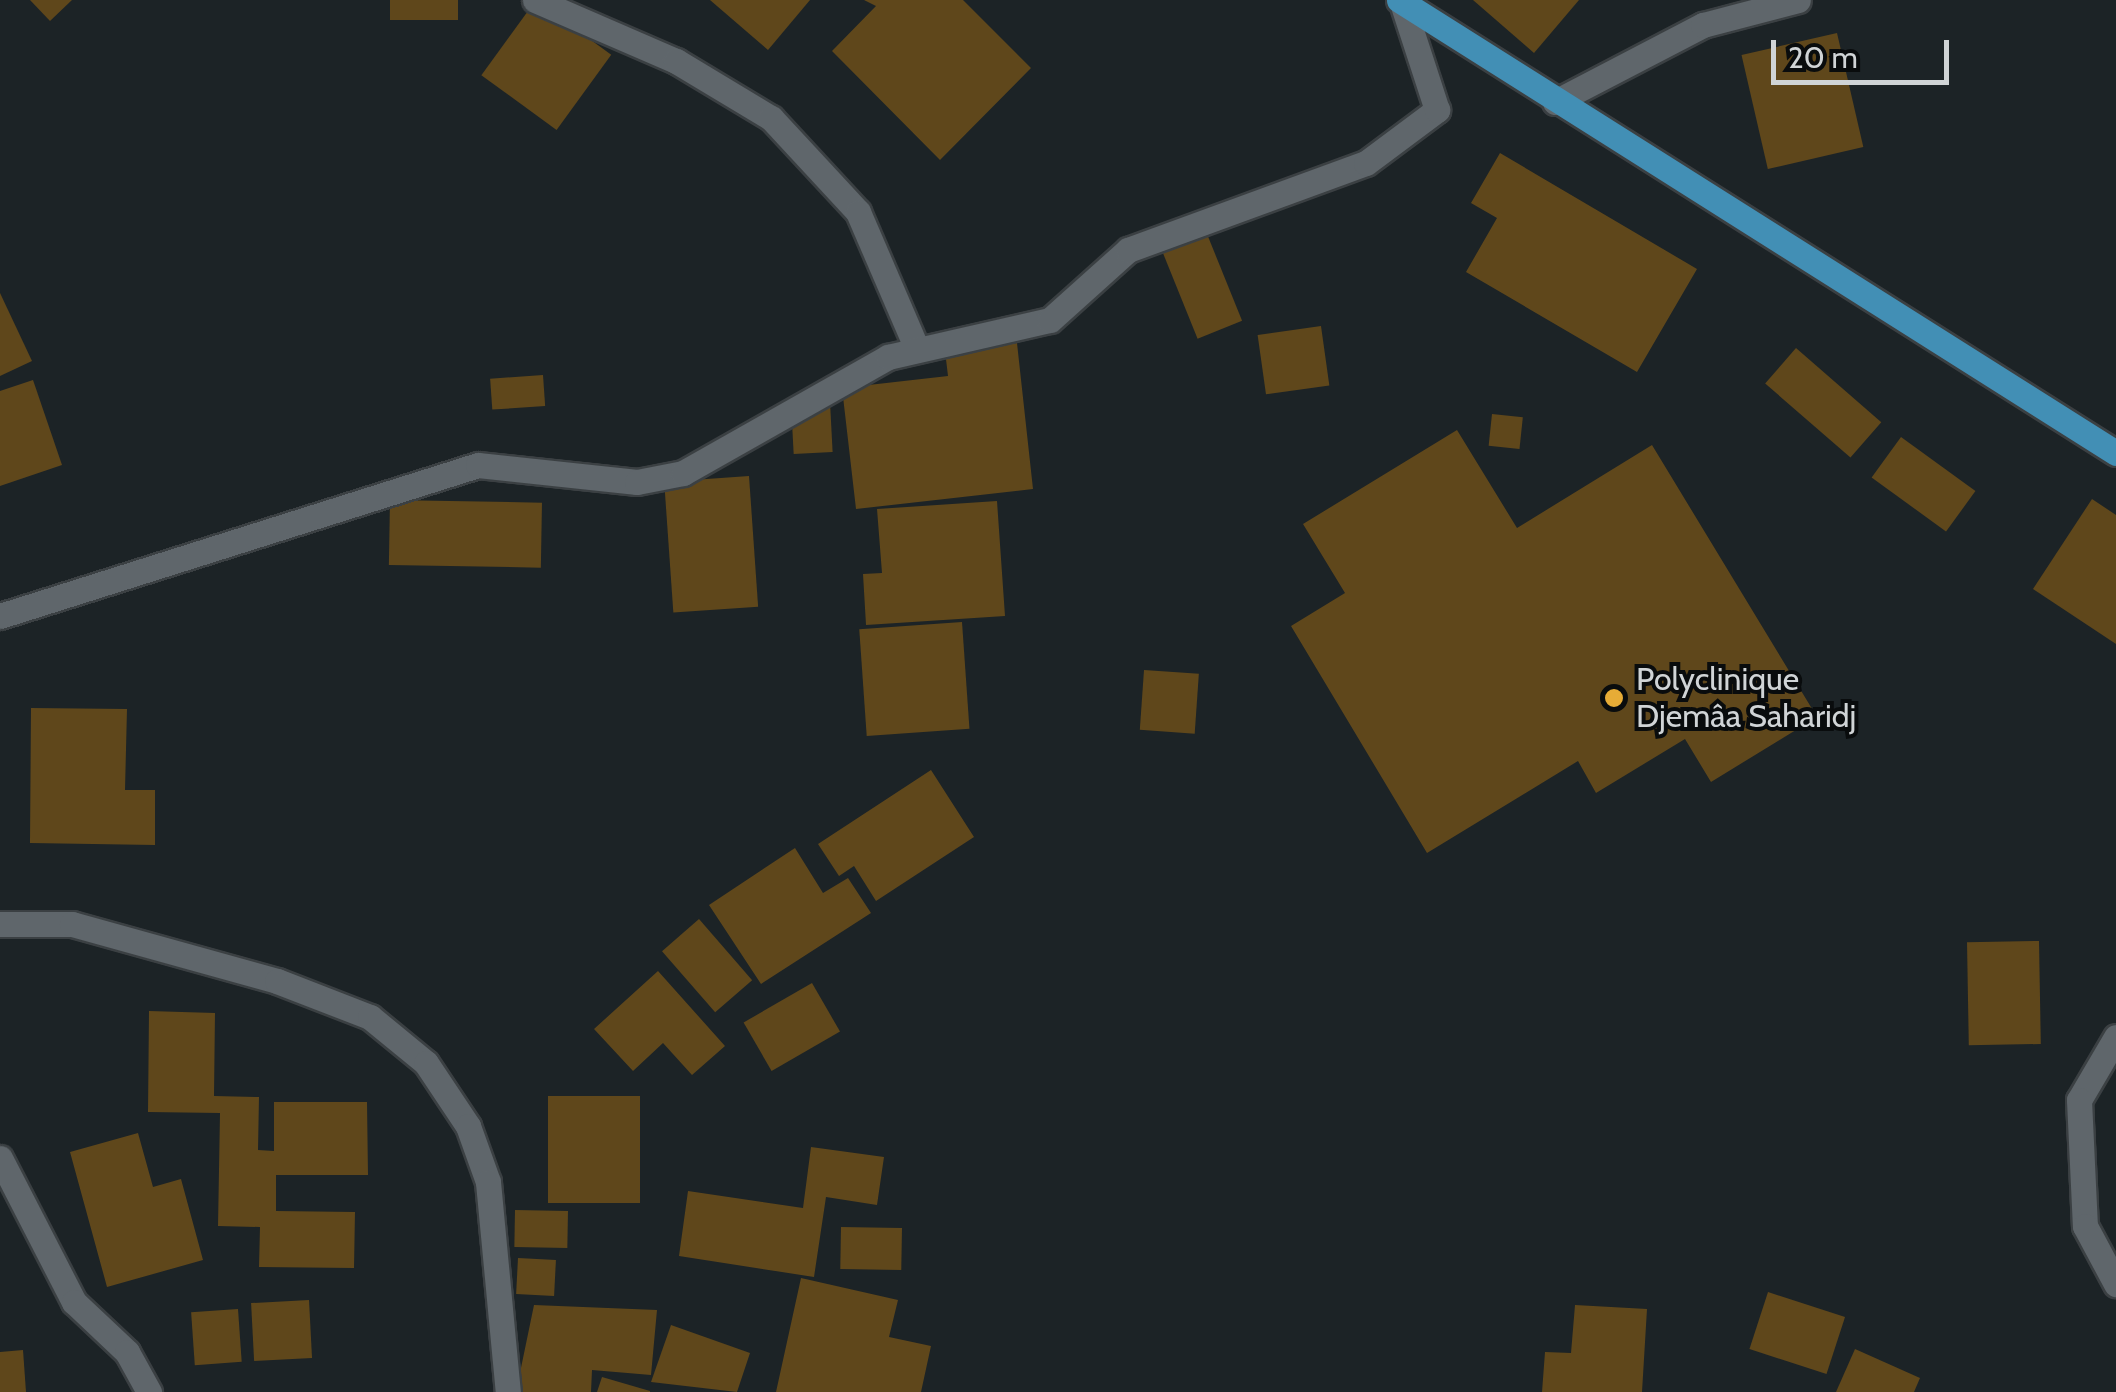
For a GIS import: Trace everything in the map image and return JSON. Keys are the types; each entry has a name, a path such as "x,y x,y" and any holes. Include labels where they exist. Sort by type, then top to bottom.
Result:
{"main road":[{"path":"1401,1 2116,452"}],"street":[{"path":"535,0 676,61 770,118 858,212 917,349"},
{"path":"1556,102 1703,26 1798,0"},
{"path":"0,616 478,465 637,482 683,473 814,393 917,349 1050,320 1128,250 1366,163 1437,110 1401,1"},
{"path":"0,924 72,924 277,982 370,1017 426,1063 468,1126 488,1182 508,1392"},
{"path":"2116,1037 2079,1100 2085,1226 2116,1284"},
{"path":"0,1158 74,1302 127,1352 149,1392"}],"building":[{"path":"30,0 72,0 50,21"},
{"path":"390,0 458,0 458,20 390,20"},
{"path":"536,0 611,55 557,130 481,75"},
{"path":"710,0 810,0 768,50"},
{"path":"864,0 963,0 1031,68 940,160 832,51 876,6"},
{"path":"1473,0 1579,0 1534,53"},
{"path":"1837,33 1863,147 1768,169 1742,55"},
{"path":"1500,153 1697,269 1637,372 1466,272 1497,218 1471,203"},
{"path":"1205,229 1242,321 1198,339 1160,247"},
{"path":"0,293 32,361 0,376"},
{"path":"1321,326 1329,385 1266,394 1258,335"},
{"path":"1017,343 1033,489 856,509 842,388 948,376 945,351"},
{"path":"1796,348 1881,422 1850,458 1765,383"},
{"path":"543,375 545,406 492,410 490,379"},
{"path":"33,380 62,465 0,486 0,391"},
{"path":"830,402 833,452 794,454 791,404"},
{"path":"1492,414 1523,417 1519,449 1489,446"},
{"path":"1457,430 1517,528 1652,445 1817,717 1711,782 1685,739 1596,793 1578,761 1427,853 1291,626 1345,593 1303,524"},
{"path":"1901,437 1975,491 1946,532 1872,477"},
{"path":"749,476 758,607 673,613 664,482"},
{"path":"2092,499 2116,515 2116,644 2033,589"},
{"path":"390,500 542,503 541,568 389,565"},
{"path":"997,501 1005,616 866,625 863,574 882,573 877,509"},
{"path":"962,622 969,729 867,736 859,629"},
{"path":"1144,670 1199,674 1195,734 1140,730"},
{"path":"31,708 127,709 125,790 155,790 155,845 30,843"},
{"path":"931,770 974,837 876,901 854,866 839,876 818,844"},
{"path":"795,848 823,893 848,878 871,913 761,984 709,905"},
{"path":"699,919 752,980 715,1012 662,951"},
{"path":"2039,941 2041,1044 1969,1045 1967,942"},
{"path":"658,971 725,1046 692,1075 663,1043 633,1071 594,1029"},
{"path":"812,983 840,1031 772,1071 744,1022"},
{"path":"149,1011 215,1013 214,1096 259,1097 258,1150 274,1151 274,1102 367,1102 368,1175 276,1175 276,1211 355,1212 354,1268 259,1267 260,1227 218,1226 220,1113 148,1112"},
{"path":"548,1096 640,1096 640,1203 548,1203"},
{"path":"138,1133 153,1187 181,1179 203,1260 107,1287 70,1152"},
{"path":"811,1147 884,1157 877,1205 826,1197 814,1277 679,1256 688,1191 803,1208"},
{"path":"515,1210 568,1211 567,1248 514,1247"},
{"path":"841,1227 902,1228 901,1270 840,1269"},
{"path":"518,1258 556,1260 554,1296 516,1294"},
{"path":"801,1278 898,1300 889,1337 931,1346 921,1392 776,1392"},
{"path":"1768,1292 1845,1317 1826,1374 1749,1349"},
{"path":"309,1300 312,1358 254,1361 251,1303"},
{"path":"534,1305 657,1310 651,1375 592,1370 591,1392 516,1392"},
{"path":"1575,1305 1647,1309 1642,1392 1542,1392 1545,1352 1571,1353"},
{"path":"238,1309 242,1362 195,1365 191,1312"},
{"path":"671,1325 750,1353 737,1392 651,1382"},
{"path":"1855,1349 1920,1378 1914,1392 1836,1392"},
{"path":"23,1350 26,1392 0,1392 0,1352"},
{"path":"602,1377 650,1391 650,1392 597,1392"}],"place":[{"name":"Polyclinique Djemâa Saharidj","path":"1614,698"}]}
